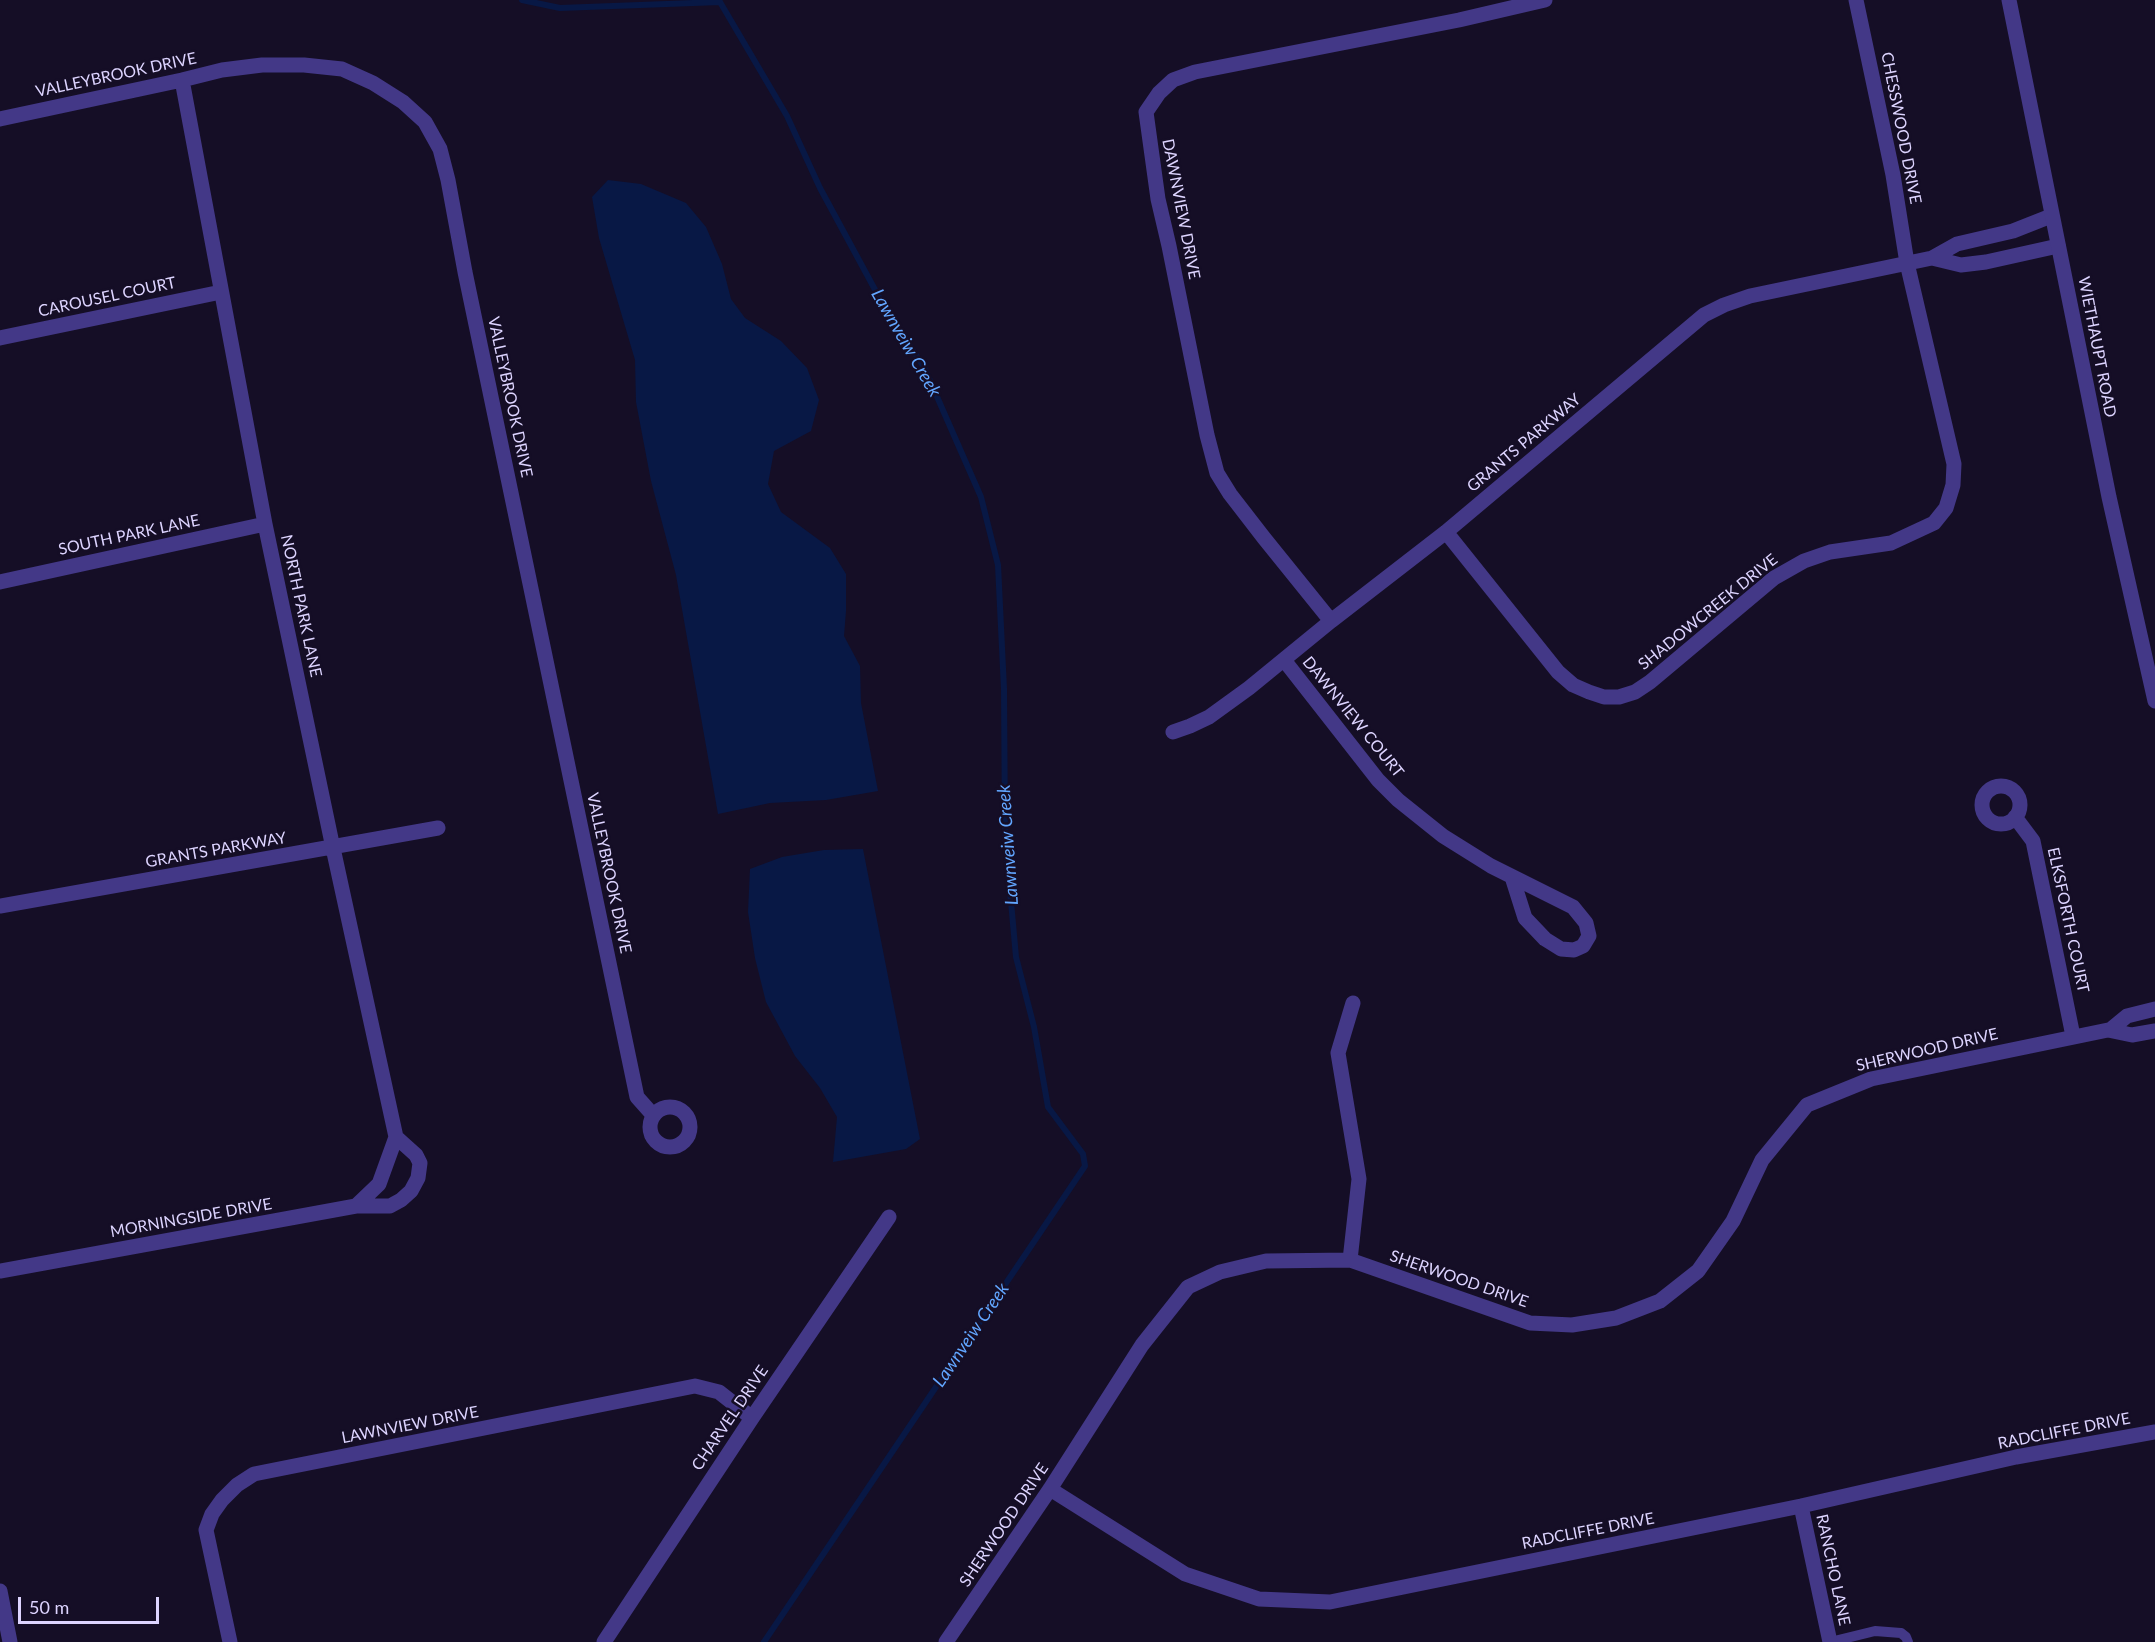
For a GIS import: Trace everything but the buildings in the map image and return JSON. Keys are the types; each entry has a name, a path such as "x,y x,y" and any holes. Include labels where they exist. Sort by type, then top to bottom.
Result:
{"street":[{"name":"DAWNVIEW DRIVE","path":"1331,621 1230,494 1217,473 1158,199 1146,112 1159,93 1173,80 1195,72 1460,20 1545,0"},
{"name":"CHESSWOOD DRIVE","path":"1856,0 1893,175 1907,264"},
{"name":"WIETHAUPT ROAD","path":"2009,0 2109,497 2155,701"},
{"name":"VALLEYBROOK DRIVE","path":"0,119 222,70 262,65 304,65 342,69 373,83 403,102 425,122 440,149 448,180 465,272 554,692 571,786 638,1097 653,1115"},
{"name":"NORTH PARK LANE","path":"182,80 266,524 396,1137"},
{"name":"GRANTS PARKWAY","path":"1173,732 1209,717 1250,688 1331,621 1446,532 1704,315 1750,296 1932,258 1957,244 2013,231 2051,216"},
{"name":"GRANTS PARKWAY","path":"1932,258 1961,265 1986,262 2058,246"},
{"name":"SHADOWCREEK DRIVE","path":"1446,532 1558,672 1573,685 1604,698 1620,697 1635,692 1650,682 1774,578 1804,561 1830,552 1891,543 1934,523 1946,508 1953,485 1954,464 1907,264"},
{"name":"CAROUSEL COURT","path":"0,338 221,292"},
{"name":"SOUTH PARK LANE","path":"0,582 266,524"},
{"name":"DAWNVIEW COURT","path":"1284,660 1338,732 1384,787 1443,836 1512,878 1573,907 1586,923 1589,936 1583,946 1574,950 1561,949 1545,939 1525,918 1512,878"},
{"name":"ELKSFORTH COURT","path":"2015,818 2033,841 2073,1036"},
{"name":"GRANTS PARKWAY","path":"0,906 438,828"},
{"path":"1350,1260 1359,1179 1338,1053 1353,1003"},
{"name":"SHERWOOD DRIVE","path":"2110,1030 2127,1016 2155,1010"},
{"name":"SHERWOOD DRIVE","path":"946,1642 1050,1489 1142,1345 1188,1287 1220,1272 1266,1261 1350,1260 1530,1323 1572,1325 1616,1318 1660,1301 1698,1271 1733,1221 1762,1160 1807,1105 1871,1079 2073,1036 2110,1030 2133,1035 2155,1031"},
{"path":"396,1137 416,1155 420,1163 418,1178 411,1191 390,1206 356,1206 380,1184 396,1137"},
{"name":"MORNINGSIDE DRIVE","path":"0,1271 356,1206"},
{"name":"CHARVEL DRIVE","path":"604,1642 889,1216"},
{"name":"LAWNVIEW DRIVE","path":"230,1642 206,1530 212,1514 222,1500 237,1485 254,1474 695,1386 718,1392 752,1418"},
{"name":"RADCLIFFE DRIVE","path":"1050,1489 1185,1574 1259,1599 1330,1602 1801,1506 2016,1457 2155,1432"},
{"name":"RANCHO LANE","path":"1801,1506 1830,1642"},
{"path":"0,1591 10,1642"}],"lane":[{"path":"1830,1642 1875,1631 1901,1633 1907,1640"}],"water":[{"path":"608,180 641,184 686,203 706,227 722,264 731,299 745,318 781,341 807,368 819,400 811,431 774,451 768,484 781,512 830,548 846,574 844,636 860,666 861,703 878,791 826,800 770,803 718,814 676,575 651,481 636,402 635,360 599,238 592,197"},
{"path":"863,849 920,1139 906,1149 833,1162 837,1117 820,1088 795,1056 766,1002 755,958 748,912 750,869 782,857 824,850"}],"waterway":[{"path":"522,0 560,8 720,2"},
{"name":"Lawnveiw Creek","path":"720,2 787,116 820,188 886,310 924,367 981,497 998,565 1004,689 1005,835 1016,957 1034,1027 1048,1107 1083,1154 1085,1166 764,1642"}]}
